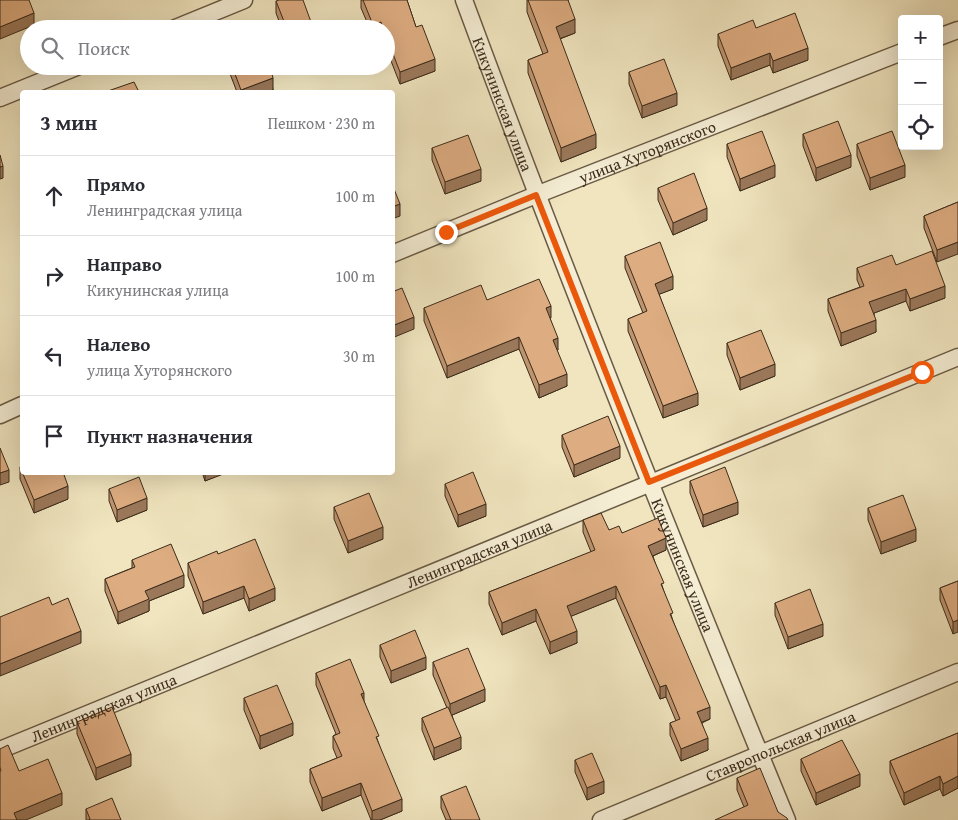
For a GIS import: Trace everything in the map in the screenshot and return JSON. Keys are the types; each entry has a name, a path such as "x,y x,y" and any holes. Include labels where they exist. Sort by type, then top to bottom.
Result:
{"street":[{"path":"194,20 244,0"},
{"name":"Кикунинская улица","path":"464,0 536,195 649,482 787,820"},
{"path":"943,36 958,30"},
{"name":"улица Хуторянского","path":"395,253 536,195 898,54"},
{"path":"0,98 57,75"},
{"name":"Ленинградская улица","path":"0,750 649,482 958,357"},
{"path":"0,415 20,406"},
{"name":"Ставропольская улица","path":"601,820 958,672"}],"building":[{"path":"0,0 29,0 34,13 0,27"},
{"path":"303,0 310,20 283,20 276,1"},
{"path":"363,0 407,0 416,27 422,25 435,59 400,72 395,59 395,20 371,20"},
{"path":"528,0 568,0 575,19 556,27 596,134 561,148 528,60 548,52"},
{"path":"795,13 808,48 773,61 770,53 731,68 718,34 753,20 756,28"},
{"path":"664,59 677,93 642,106 629,72"},
{"path":"235,75 272,75 273,78 241,90"},
{"path":"134,82 138,90 111,90"},
{"path":"838,121 851,155 816,168 803,134"},
{"path":"762,131 775,165 740,179 727,144"},
{"path":"892,131 905,165 870,178 857,144"},
{"path":"468,135 481,169 445,182 432,148"},
{"path":"0,155 3,166 0,167"},
{"path":"694,173 707,208 673,223 658,188"},
{"path":"395,192 400,204 395,206"},
{"path":"958,202 958,242 937,250 924,216"},
{"path":"660,242 673,276 655,284 698,393 663,406 628,319 647,311 625,256"},
{"path":"932,251 945,286 910,299 906,289 869,302 876,320 841,333 828,299 864,286 857,268 892,255 896,265"},
{"path":"539,279 551,306 546,308 558,338 553,340 567,374 539,385 519,337 447,366 424,308 481,285 487,300"},
{"path":"402,288 414,317 395,325 395,291"},
{"path":"761,330 775,364 740,378 727,343"},
{"path":"608,416 620,446 574,465 562,435"},
{"path":"0,448 9,470 0,473"},
{"path":"725,467 738,502 703,515 690,481"},
{"path":"473,472 486,504 458,515 445,484"},
{"path":"23,475 64,475 68,486 34,500"},
{"path":"139,477 147,498 117,510 109,489"},
{"path":"369,493 383,527 348,541 334,507"},
{"path":"903,495 916,529 881,542 868,508"},
{"path":"601,513 609,530 619,526 622,533 658,518 666,538 648,546 664,583 661,584 673,613 670,614 710,707 697,712 708,738 681,749 670,723 680,719 666,685 660,687 616,586 567,606 577,631 550,642 536,609 502,623 489,592 595,550 583,520"},
{"path":"255,539 275,588 249,599 244,586 203,602 188,563 217,551 218,554"},
{"path":"171,544 184,575 145,591 149,599 118,612 105,579 135,567 132,560"},
{"path":"958,581 958,620 953,622 940,588"},
{"path":"810,589 823,624 788,637 775,603"},
{"path":"49,597 52,605 68,598 81,631 0,664 0,617"},
{"path":"415,630 426,657 391,671 380,645"},
{"path":"468,648 485,689 450,704 433,662"},
{"path":"350,659 364,693 361,694 379,736 376,737 402,799 372,811 361,783 322,798 310,769 342,756 333,736 340,733 316,673"},
{"path":"277,685 293,723 260,736 244,698"},
{"path":"112,707 131,754 96,768 77,722"},
{"path":"448,707 461,737 434,748 422,718"},
{"path":"958,733 958,776 943,784 940,776 904,793 890,761"},
{"path":"842,740 860,774 816,793 801,759"},
{"path":"8,745 19,771 48,759 62,793 14,813 17,820 0,820 0,749"},
{"path":"592,753 604,781 587,788 575,760"},
{"path":"760,768 778,812 788,820 715,820 748,805 737,778"},
{"path":"466,786 480,820 451,820 441,796"},
{"path":"112,798 121,820 89,820 86,809"}],"route":[{"path":"446,232 536,195 649,482 922,372"}]}
